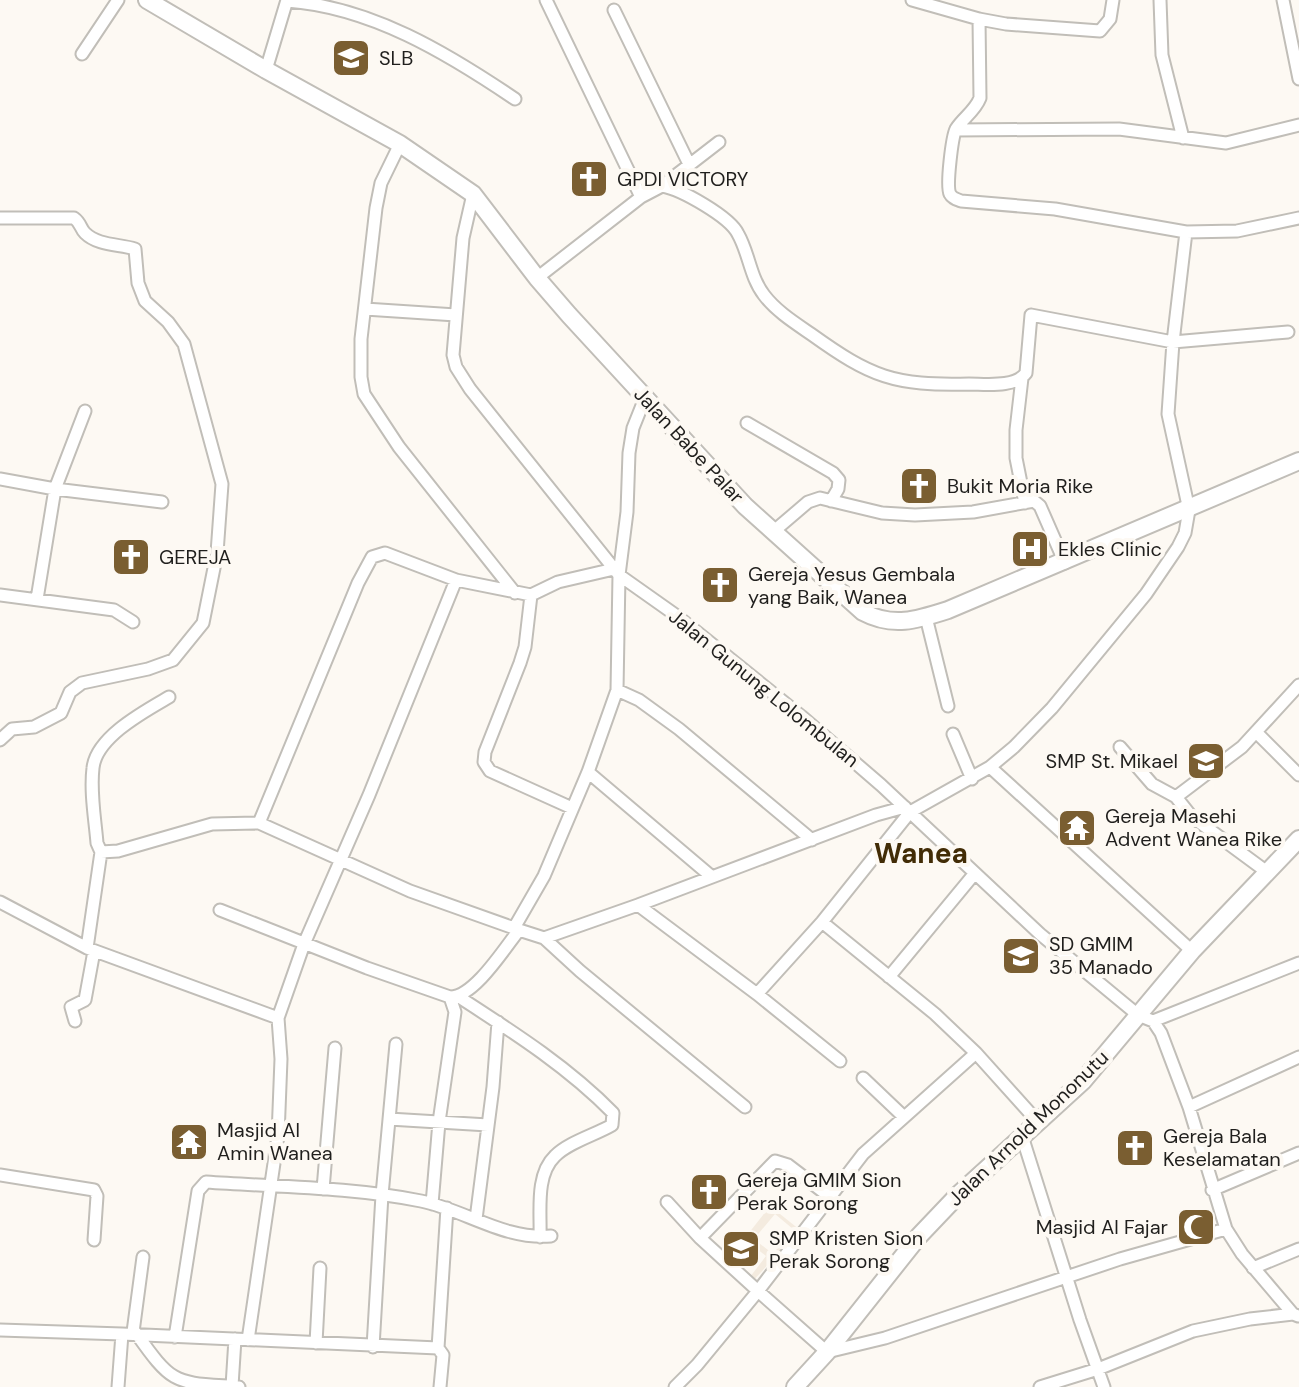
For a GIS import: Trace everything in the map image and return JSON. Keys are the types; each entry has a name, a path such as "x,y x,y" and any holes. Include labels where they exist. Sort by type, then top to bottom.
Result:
{"street":[{"path":"82,54 118,0"},
{"name":"Jalan Babe Palar","path":"147,0 400,144 473,194 537,278 745,506 863,612 891,623 926,617 1065,563 1299,461"},
{"path":"266,70 287,0 311,2 366,16 424,44 515,99"},
{"path":"546,0 641,197"},
{"path":"912,0 1006,24 1100,31 1110,19 1113,0"},
{"path":"1160,0 1162,55 1183,138"},
{"path":"1283,0 1299,79"},
{"path":"614,10 689,164"},
{"path":"979,19 980,98 956,130 949,190 952,197 957,200 1055,209 1186,232 1237,231 1299,218"},
{"path":"956,130 1119,129 1202,142 1236,142 1299,125"},
{"path":"537,278 641,197 662,186 719,142"},
{"path":"400,144 381,183 360,358 364,394 399,447 515,593"},
{"path":"662,186 684,192 737,231 758,286 769,301 853,364 894,381 939,385 1014,382 1026,373 1031,315 1173,342 1288,332"},
{"name":"Jalan Gunung Lolombulan","path":"473,194 463,238 453,355 456,367 470,389 617,572 774,693 908,810 1040,934 1145,1018"},
{"path":"0,218 74,218 84,232 96,240 135,249 138,283 145,301 168,322 184,344 222,484 217,553 203,623 179,655 148,669 82,683 70,692 61,713 34,727 12,729 0,740"},
{"path":"544,938 876,815 908,810 990,767 1014,747 1071,687 1146,594 1185,533 1189,510 1169,425 1173,342 1186,232"},
{"path":"365,309 456,315"},
{"path":"1022,378 1016,458 1025,503"},
{"path":"454,997 470,989 492,965 516,929 544,876 588,772 617,690 617,572 627,512 632,436 645,398"},
{"path":"37,599 55,489 85,411"},
{"path":"747,423 833,473 839,480 831,501"},
{"path":"0,479 162,502"},
{"path":"774,531 808,502 820,498 882,513 915,515 973,512 1038,503 1065,563"},
{"path":"259,823 372,557 385,553 456,580 531,595 558,582 617,572"},
{"path":"232,1386 272,1187 281,1102 278,1018 304,944 342,860 456,580"},
{"path":"0,595 114,610 133,622"},
{"path":"531,595 523,655 485,752 484,762 490,771 572,808"},
{"path":"926,617 948,706"},
{"path":"1176,797 1219,767 1299,685"},
{"path":"617,690 639,700 679,729 812,840"},
{"path":"75,1021 71,1007 85,1000 101,852 97,846 93,783 97,753 123,727 169,697"},
{"path":"1256,732 1299,775"},
{"path":"953,734 972,779"},
{"path":"1120,747 1152,784 1176,797 1191,816 1267,872"},
{"path":"990,767 1192,951"},
{"path":"588,772 712,877"},
{"path":"757,994 822,922 908,810"},
{"path":"101,852 118,851 212,824 259,823 410,891 544,938 745,1107"},
{"name":"Jalan Arnold Mononutu","path":"795,1387 827,1352 919,1236 958,1195 1083,1081 1145,1018 1192,951 1299,839"},
{"path":"889,977 975,873"},
{"path":"0,902 90,950 278,1018"},
{"path":"638,905 840,1061"},
{"path":"175,1337 198,1191 206,1182 382,1195 447,1208 525,1236 546,1237 541,1192 545,1170 555,1155 612,1125 613,1113 596,1095 520,1036 454,997 304,944 220,910"},
{"path":"822,922 935,1014 976,1053 1038,1122"},
{"path":"1296,1315 1253,1268 1226,1229 1189,1107 1161,1033 1145,1018 1299,963"},
{"path":"432,1204 439,1122 455,1012 454,997"},
{"path":"476,1219 498,1022"},
{"path":"373,1347 382,1195 396,1044"},
{"path":"323,1189 335,1048"},
{"path":"675,1387 758,1291 863,1154 976,1053"},
{"path":"1189,1107 1299,1057"},
{"path":"863,1078 904,1117"},
{"path":"389,1119 488,1125"},
{"path":"1022,1136 1104,1387"},
{"path":"1212,1190 1299,1153"},
{"path":"700,1238 775,1161 788,1165 830,1197"},
{"path":"0,1175 96,1191 94,1240"},
{"path":"667,1202 700,1238 827,1352 885,1338 1066,1277 1226,1229"},
{"path":"440,1387 443,1355 438,1348 447,1208"},
{"path":"1253,1268 1299,1249"},
{"path":"118,1387 143,1257"},
{"path":"316,1343 320,1268"},
{"path":"1040,1387 1098,1369 1193,1331 1250,1319 1296,1315"},
{"path":"0,1330 438,1348"},
{"path":"130,1333 171,1377 188,1383 239,1387"}],"shaded area":[{"name":"SMP Kristen Sion Perak Sorong","path":"770,1206 800,1230 751,1283 726,1262","holes":["775,1214 793,1229 773,1254 754,1239","751,1244 766,1256 750,1277 734,1265"]}],"place":[{"name":"SLB","path":"351,58"},
{"name":"GPDI VICTORY","path":"589,179"},
{"name":"Bukit Moria Rike","path":"919,486"},
{"name":"Ekles Clinic","path":"1030,549"},
{"name":"GEREJA","path":"131,557"},
{"name":"Gereja Yesus Gembala yang Baik, Wanea","path":"720,585"},
{"name":"SMP St. Mikael","path":"1206,761"},
{"name":"Gereja Masehi Advent Wanea Rike","path":"1077,828"},
{"name":"SD GMIM 35 Manado","path":"1021,956"},
{"name":"Masjid Al Amin Wanea","path":"189,1142"},
{"name":"Gereja Bala Keselamatan","path":"1135,1148"},
{"name":"Gereja GMIM Sion Perak Sorong","path":"709,1192"},
{"name":"Masjid Al Fajar","path":"1196,1227"},
{"name":"SMP Kristen Sion Perak Sorong","path":"741,1249"}],"district":[{"name":"Wanea","path":"921,853"}]}
